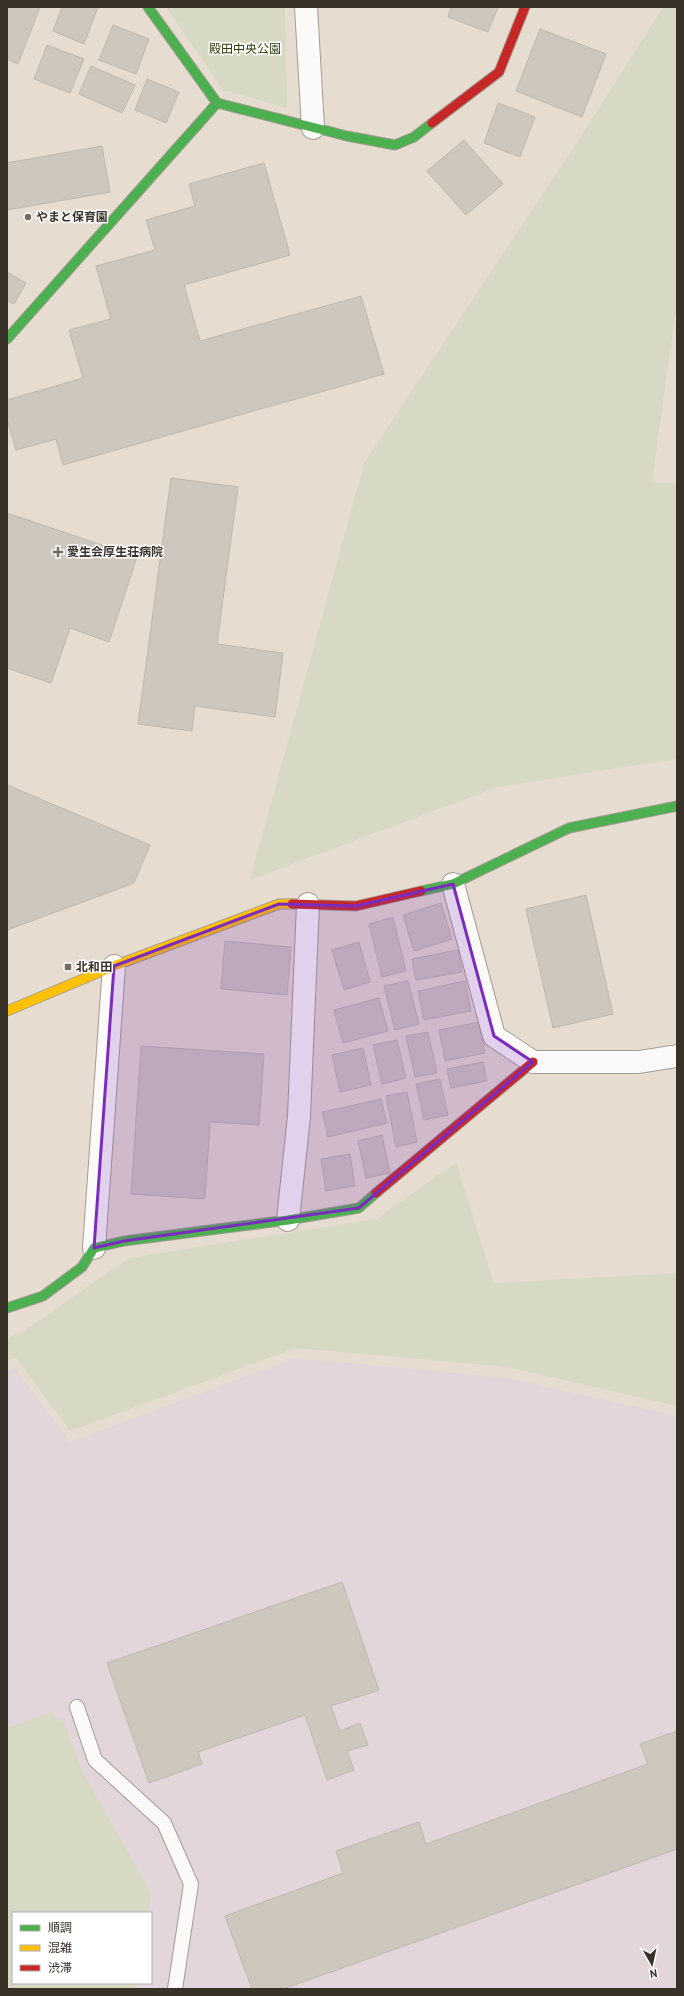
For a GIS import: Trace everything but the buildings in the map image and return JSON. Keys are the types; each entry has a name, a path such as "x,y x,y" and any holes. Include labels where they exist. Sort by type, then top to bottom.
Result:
{"street":[{"path":"148,7 217,103 313,128 395,145 414,137 499,72 525,7"},
{"path":"306,7 313,128"},
{"path":"7,339 217,103"},
{"path":"7,1011 114,966 279,904 356,906 453,884 569,828 677,806"},
{"path":"453,884 494,1036 533,1062 639,1062 677,1056"},
{"path":"288,1220 299,1116 308,904"},
{"path":"7,1308 43,1296 82,1267 94,1248 114,966"},
{"path":"94,1248 124,1241 288,1220 359,1208 533,1062"}],"lane":[{"path":"77,1707 95,1760 164,1823 191,1884 175,1989"}],"highlighted area":[{"path":"453,884 494,1036 533,1062 359,1208 124,1241 94,1248 114,966 279,904 356,906"}],"shaded area":[{"path":"295,1358 507,1378 677,1416 677,1989 136,1989 137,1984 152,1984 152,1912 148,1912 150,1893 82,1770 65,1724 51,1712 7,1728 7,1370 15,1368 70,1442"}],"green space":[{"name":"殿田中央公園","path":"166,7 285,7 287,108 223,90"},
{"path":"663,7 677,7 677,301 652,482 677,484 677,759 498,787 250,880 364,463 585,130"},
{"path":"456,1162 494,1283 677,1273 677,1406 508,1367 296,1348 70,1431 16,1358 7,1360 7,1338 23,1332 128,1258 377,1219"},
{"path":"51,1712 65,1724 82,1770 151,1893 148,1912 12,1912 12,1984 137,1984 136,1989 7,1989 7,1728"}],"traffic: fast":[{"path":"148,7 217,103 347,136 395,145 414,137 432,123"},
{"path":"7,339 217,103"},
{"path":"421,891 453,884 569,828 677,806"},
{"path":"7,1308 43,1296 82,1267 94,1248 124,1241 288,1220 359,1208 376,1193"}],"traffic: slow":[{"path":"7,1011 114,966 279,904 292,904"}],"traffic: jam":[{"path":"432,123 499,72 525,7"},
{"path":"292,904 356,906 421,891"},
{"path":"376,1193 533,1062"}],"place":[{"name":"やまと保育園","path":"28,217"},
{"name":"愛生会厚生荘病院","path":"58,552"},
{"name":"北和田","path":"68,967"}]}
